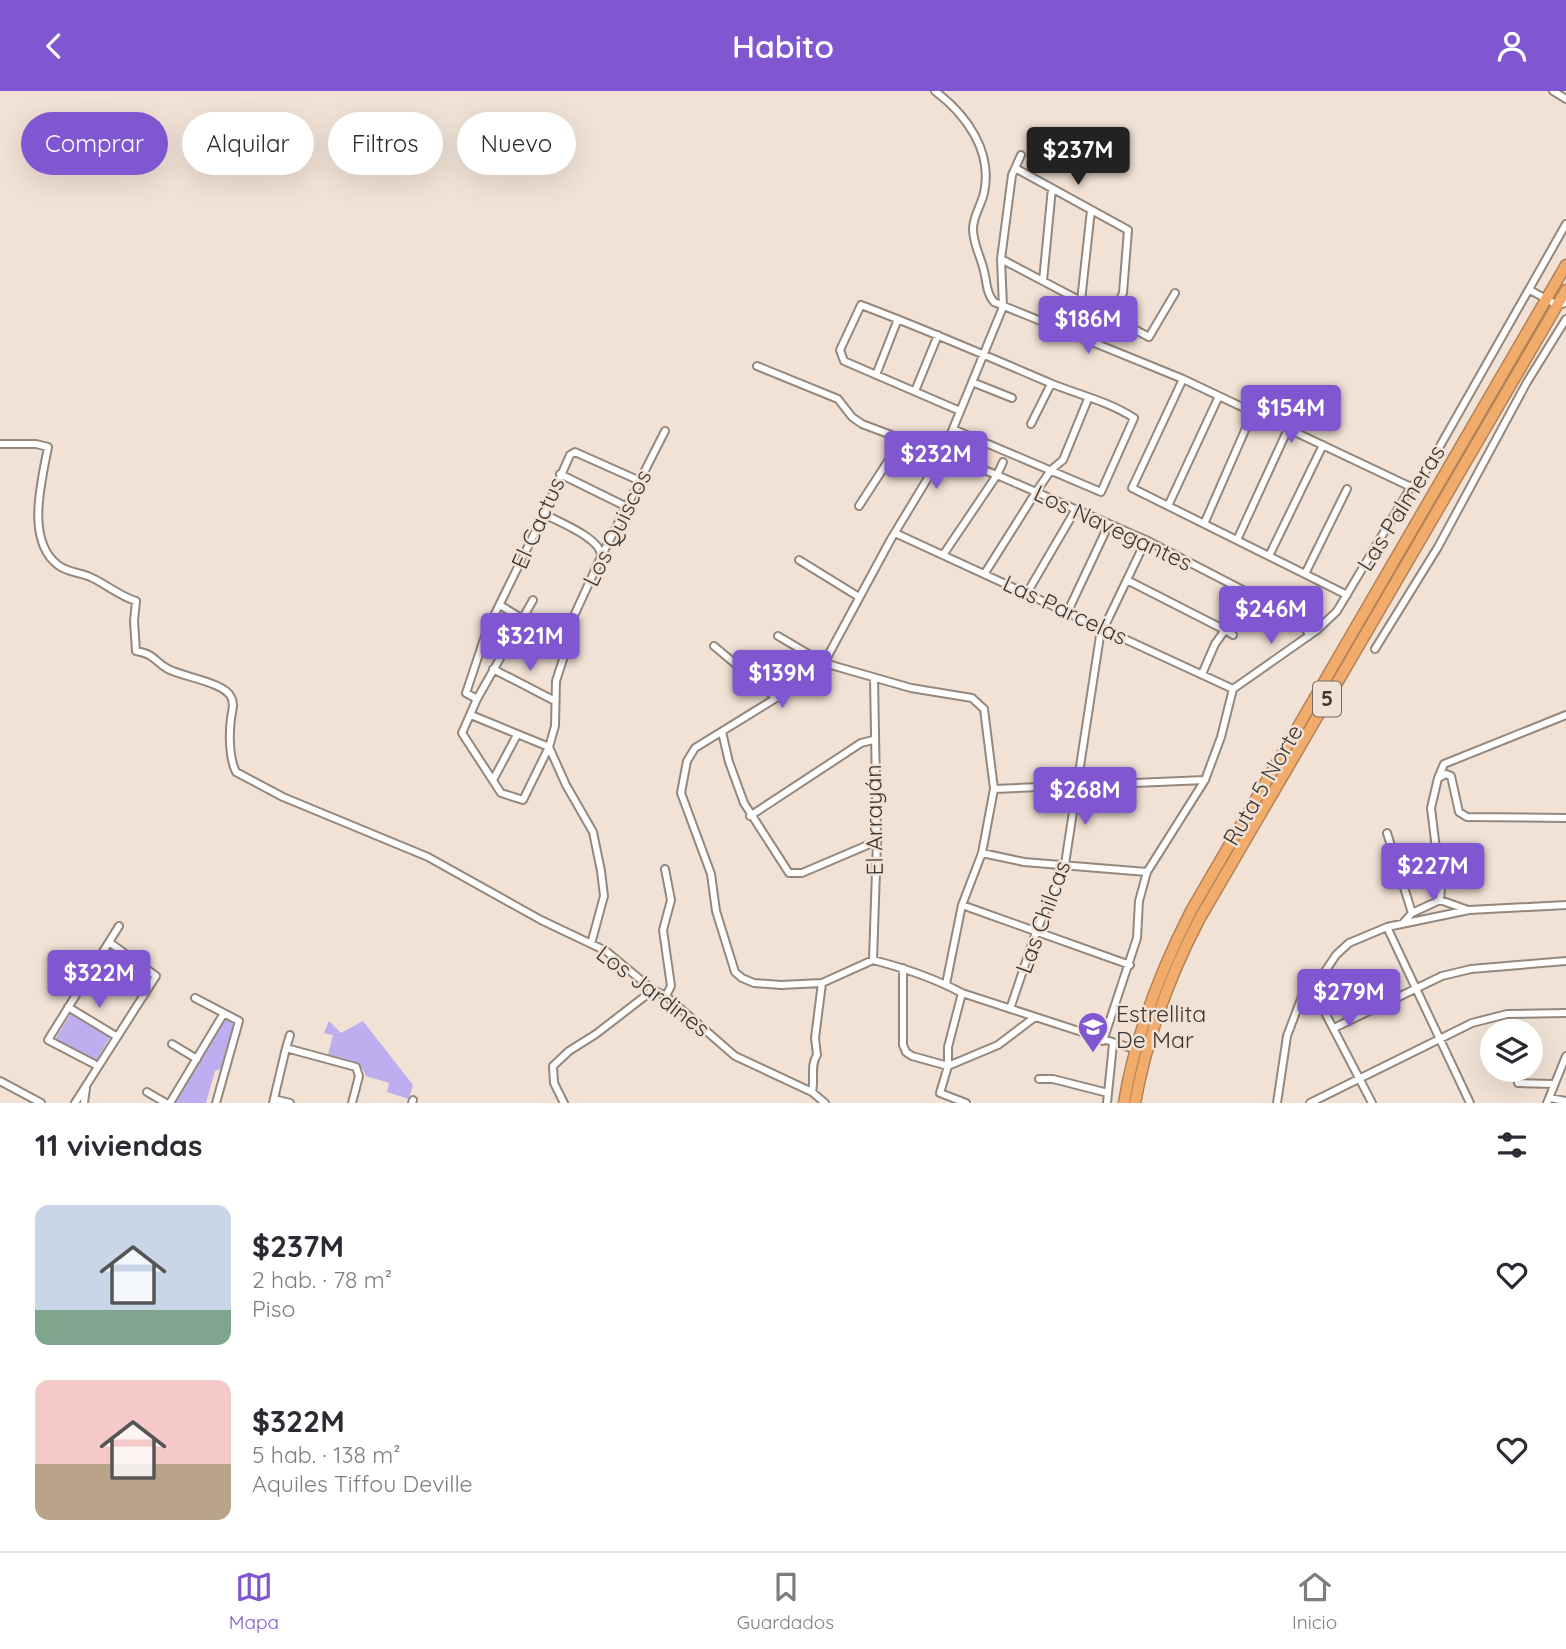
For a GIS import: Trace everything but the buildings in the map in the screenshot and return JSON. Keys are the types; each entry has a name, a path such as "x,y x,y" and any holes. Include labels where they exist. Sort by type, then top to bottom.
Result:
{"highway":[{"name":"Ruta 5 Norte","path":"1124,1103 1159,979 1194,905 1566,265"},
{"name":"Ruta 5 Norte","path":"1135,1103 1140,1051 1200,918 1516,376 1562,304 1566,290"}],"street":[{"path":"935,91 959,112 978,140 985,182 982,200 974,217 973,235 989,296 1003,307 1183,379 1410,487"},
{"path":"1553,91 1566,99"},
{"path":"1021,155 1015,168 1001,259 1003,307 943,453 895,533 824,663 803,681 695,748 690,754 681,793 710,874 716,911 733,968 742,978 754,983 781,985 822,983 873,960 903,968 962,993 1140,1051"},
{"path":"1015,168 1128,230 1123,293 1112,318"},
{"path":"1043,281 1052,188"},
{"path":"1081,301 1091,210"},
{"name":"Las Palmeras","path":"1233,689 1331,618 1410,487 1423,476 1566,224"},
{"path":"1001,259 1149,337 1175,293"},
{"path":"1530,290 1562,304"},
{"path":"953,429 1101,492 1134,418 1119,408 1088,399 984,353 861,305 841,347 840,356 844,361 960,411"},
{"path":"876,375 898,319"},
{"path":"1376,649 1438,547 1527,382 1566,319"},
{"path":"915,391 938,335"},
{"name":"Los Navegantes","path":"757,366 838,399 858,422 997,475 1146,540 1297,618 1305,626 1309,636"},
{"path":"1516,376 1527,382"},
{"path":"1183,379 1132,488 1347,595"},
{"path":"972,381 1012,398"},
{"path":"1031,424 1051,384"},
{"path":"1168,506 1219,396"},
{"path":"985,573 1051,470 1063,460 1088,399"},
{"path":"1204,524 1253,412"},
{"path":"1237,540 1288,429"},
{"name":"Los Quiscos","path":"493,780 501,793 523,800 549,747 555,726 556,681 567,647 567,631 665,431"},
{"path":"859,506 903,438"},
{"name":"Los Jardines","path":"0,444 36,444 48,447 38,496 38,530 54,562 136,601 136,651 155,657 167,669 223,688 231,697 232,764 236,772 283,797 428,857 541,920 606,951 653,990 666,996 736,1056 813,1092 825,1103"},
{"path":"1269,556 1322,445"},
{"name":"El Cactus","path":"493,780 462,733 477,699 466,693 487,630 544,514 560,474 570,455 575,452 640,481"},
{"path":"943,555 1003,462"},
{"path":"560,474 627,507"},
{"path":"1305,574 1347,489"},
{"path":"1027,593 1076,509"},
{"path":"544,514 599,545 601,557"},
{"path":"1068,611 1109,524"},
{"name":"Las Parcelas","path":"895,533 1104,627 1233,689"},
{"name":"Las Chilcas","path":"1010,1009 1065,864 1100,636 1146,540"},
{"path":"799,559 859,597"},
{"path":"1126,580 1233,635"},
{"path":"477,699 533,600"},
{"path":"500,605 567,647"},
{"path":"1202,674 1215,644 1225,630"},
{"path":"778,636 824,663 874,679 972,698 979,703 986,717 994,789 982,853 962,905 946,984"},
{"path":"714,646 776,698"},
{"path":"493,669 555,701"},
{"name":"El Arrayán","path":"873,960 877,841 873,740 874,679"},
{"path":"1103,1041 1130,965 1137,938 1139,901 1147,872 1205,780 1221,737 1233,689"},
{"path":"471,715 549,747 597,841 604,897 591,944"},
{"path":"1440,900 1431,808 1435,782 1444,764 1566,715"},
{"path":"722,732 733,777 750,816 784,869 792,874 802,873 877,841"},
{"path":"493,780 517,735"},
{"path":"750,816 861,743 873,740"},
{"path":"1438,778 1446,774 1451,776 1459,812 1467,817 1566,818"},
{"path":"994,789 1205,780"},
{"path":"1387,833 1412,913"},
{"path":"982,853 1024,862 1147,872"},
{"path":"665,869 670,900 663,930 671,986 666,996"},
{"path":"1402,924 1412,913 1440,900 1469,910"},
{"path":"962,905 1130,965"},
{"path":"1277,1103 1287,1036 1304,993 1316,985 1342,948 1387,927 1469,910 1566,905"},
{"path":"98,1066 48,1039 119,926"},
{"path":"1387,927 1470,1103"},
{"path":"75,1103 156,976 109,942"},
{"path":"1334,1028 1432,979 1461,971 1530,962 1566,961"},
{"path":"903,968 904,1050 912,1056 948,1066 998,1045 1035,1017"},
{"path":"813,1092 813,1062 817,1055 815,1038 822,983"},
{"path":"1316,985 1319,999 1372,1103"},
{"path":"564,1103 554,1083 554,1066 569,1051 596,1034 653,990"},
{"path":"962,993 947,1047 948,1066 940,1093 966,1103"},
{"path":"195,998 239,1021 216,1103"},
{"path":"68,1007 116,1036"},
{"path":"147,1092 168,1103 224,1013"},
{"path":"1310,1103 1461,1027 1495,1016 1566,1013"},
{"path":"290,1035 273,1101 290,1103"},
{"path":"172,1044 197,1059"},
{"path":"1107,1103 1113,1044"},
{"path":"286,1048 356,1067 359,1076 352,1103"},
{"path":"1566,1056 1549,1100 1566,1101"},
{"path":"1039,1079 1053,1079 1108,1093"},
{"path":"0,1081 41,1103"},
{"path":"1518,1082 1554,1084"},
{"path":"84,1103 87,1086"}],"shaded area":[{"path":"1237,592 1252,599 1236,629 1222,622"},
{"path":"71,1013 110,1037 96,1061 55,1040"},
{"path":"224,1017 233,1025 222,1068 215,1071 206,1103 174,1102 221,1026 219,1024"},
{"path":"329,1021 341,1033 363,1021 413,1085 409,1099 387,1092 389,1083 366,1076 356,1063 328,1055 333,1035 324,1033"}],"place":[{"name":"Estrellita De Mar","path":"1093,1054"}]}
